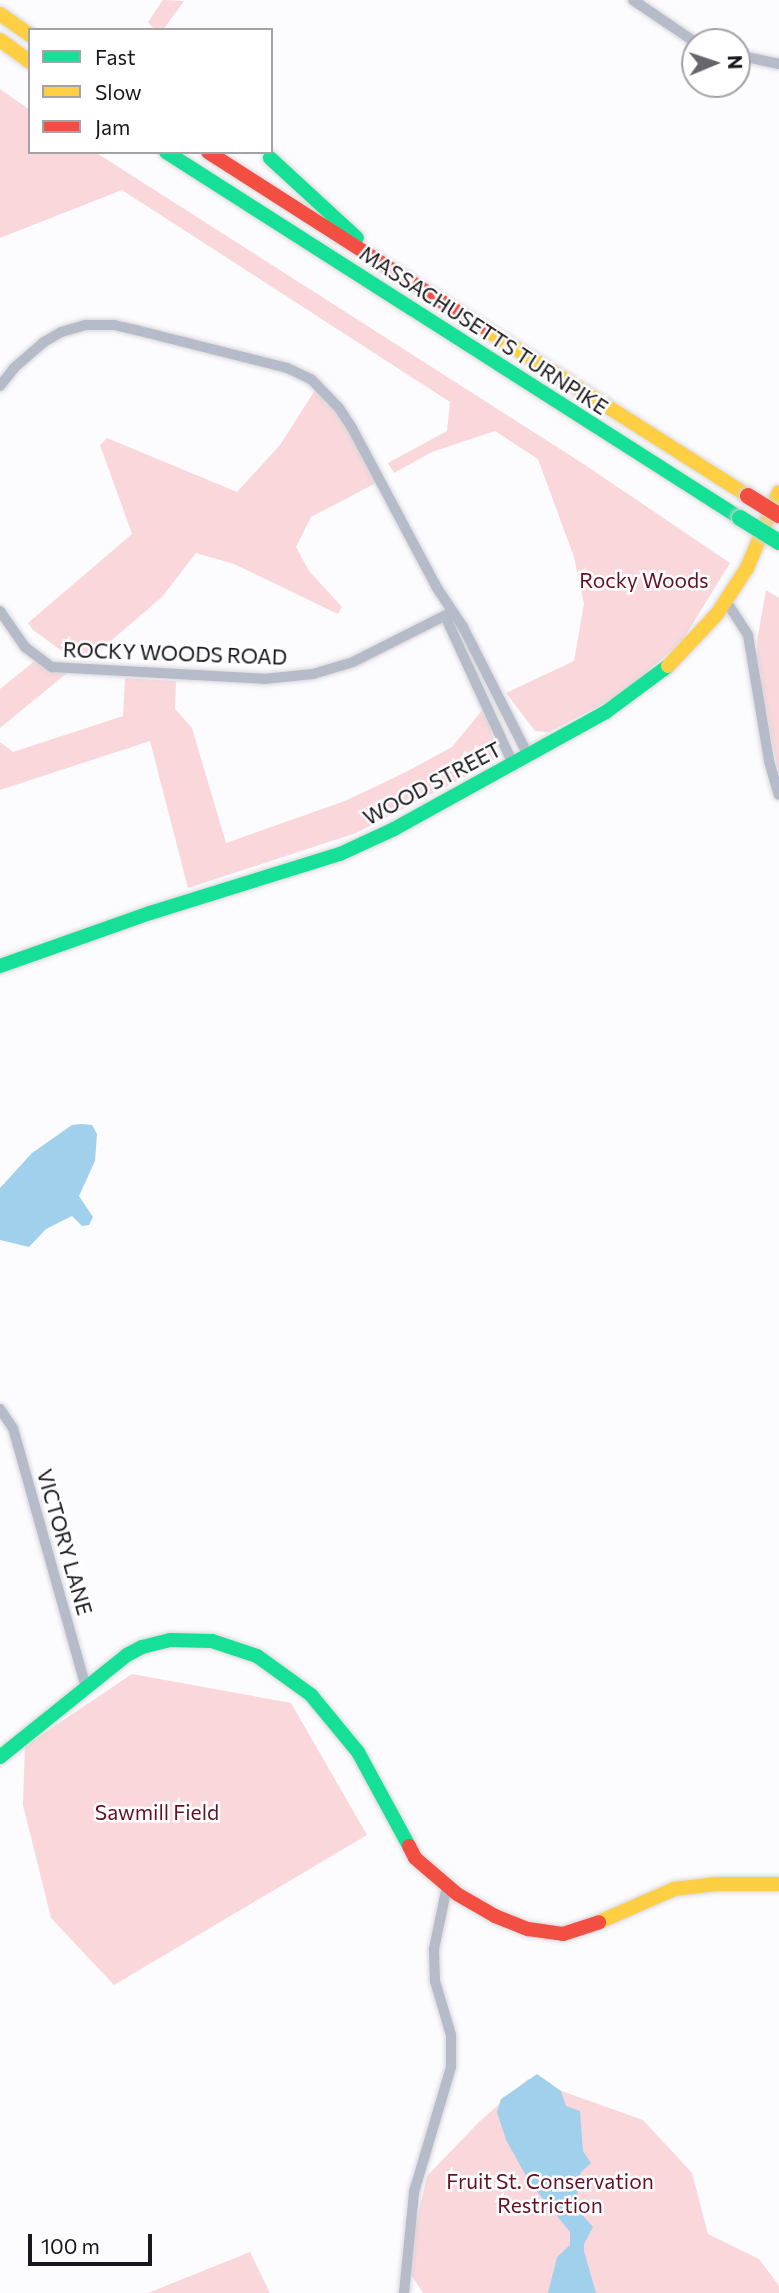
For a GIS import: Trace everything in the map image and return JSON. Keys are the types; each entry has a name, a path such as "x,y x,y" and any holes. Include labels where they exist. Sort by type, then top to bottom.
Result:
{"main road":[{"path":"0,14 28,34"},
{"path":"0,40 28,61"},
{"name":"MASSACHUSETTS TURNPIKE","path":"169,154 779,542"},
{"name":"MASSACHUSETTS TURNPIKE","path":"211,154 779,515"},
{"path":"270,158 384,265"},
{"name":"WOOD STREET","path":"0,966 150,913 340,854 394,828 606,712 652,680 693,642 726,601 747,568 779,492"},
{"path":"0,1757 128,1655 163,1642 212,1641 257,1656 299,1684 330,1715 367,1766 410,1851 425,1868 478,1907 516,1925 540,1932 563,1934 585,1928 674,1889 717,1884 779,1884"}],"street":[{"path":"633,0 681,33"},
{"path":"751,58 779,64"},
{"path":"0,386 14,368 44,342 61,332 86,325 125,327 287,368 311,379 326,392 345,418 449,614 528,755"},
{"path":"726,601 748,635 769,761 779,795"},
{"name":"ROCKY WOODS ROAD","path":"0,611 25,647 52,667 264,679 313,674 353,662 449,614"},
{"path":"449,614 513,764"},
{"name":"VICTORY LANE","path":"0,1409 13,1428 86,1688"},
{"path":"404,2293 414,2192 451,2067 451,2035 435,1981 434,1960 447,1886"}],"green space":[{"path":"163,0 184,1 164,28 153,28 148,22"},
{"name":"Rocky Woods","path":"0,89 28,109 28,154 98,154 582,463 730,563 682,641 622,694 549,732 535,731 506,693 574,661 584,604 574,557 538,459 495,431 432,452 394,473 388,463 447,431 450,402 122,190 0,238"},
{"path":"317,387 332,400 378,482 311,517 296,547 309,571 342,607 338,614 234,564 196,553 162,597 92,657 62,651 33,630 28,623 132,534 100,445 107,438 237,492 280,445"},
{"path":"766,590 779,598 779,775 758,676 757,641"},
{"path":"37,659 67,673 0,728 0,689"},
{"path":"125,678 176,681 175,709 192,728 226,843 345,801 404,773 452,747 484,708 493,737 495,758 490,764 356,833 188,888 150,741 0,790 0,742 13,752 123,716"},
{"name":"Sawmill Field","path":"132,1674 291,1703 367,1835 114,1985 51,1918 23,1805 25,1746"},
{"name":"Fruit St. Conservation Restriction","path":"528,2079 643,2120 692,2173 708,2234 759,2259 779,2286 779,2293 423,2293 406,2267 427,2176 479,2122"},
{"path":"250,2252 270,2293 148,2293"}],"water":[{"path":"72,1125 92,1125 97,1134 95,1161 79,1196 93,1217 89,1225 82,1226 72,1216 46,1229 29,1247 0,1240 0,1188 32,1153"},
{"path":"537,2074 561,2091 566,2106 580,2111 583,2151 591,2163 581,2172 577,2209 593,2227 584,2244 584,2251 596,2293 548,2293 557,2257 570,2245 570,2232 530,2183 506,2140 497,2112 501,2099"}],"traffic: fast":[{"path":"169,154 740,518"},
{"path":"270,158 357,238"},
{"path":"740,518 779,542"},
{"path":"0,966 150,913 340,854 394,829 606,712 668,666"},
{"path":"0,1757 127,1655 142,1647 170,1640 212,1641 257,1656 311,1695 358,1752 409,1846"}],"traffic: slow":[{"path":"0,14 28,34"},
{"path":"0,40 28,61"},
{"path":"482,327 748,496"},
{"path":"668,666 717,614 747,568 779,492"},
{"path":"599,1922 674,1889 717,1884 779,1884"}],"traffic: jam":[{"path":"211,154 482,327"},
{"path":"748,496 779,515"},
{"path":"409,1846 415,1858 457,1894 495,1916 528,1929 563,1934 599,1922"}]}
